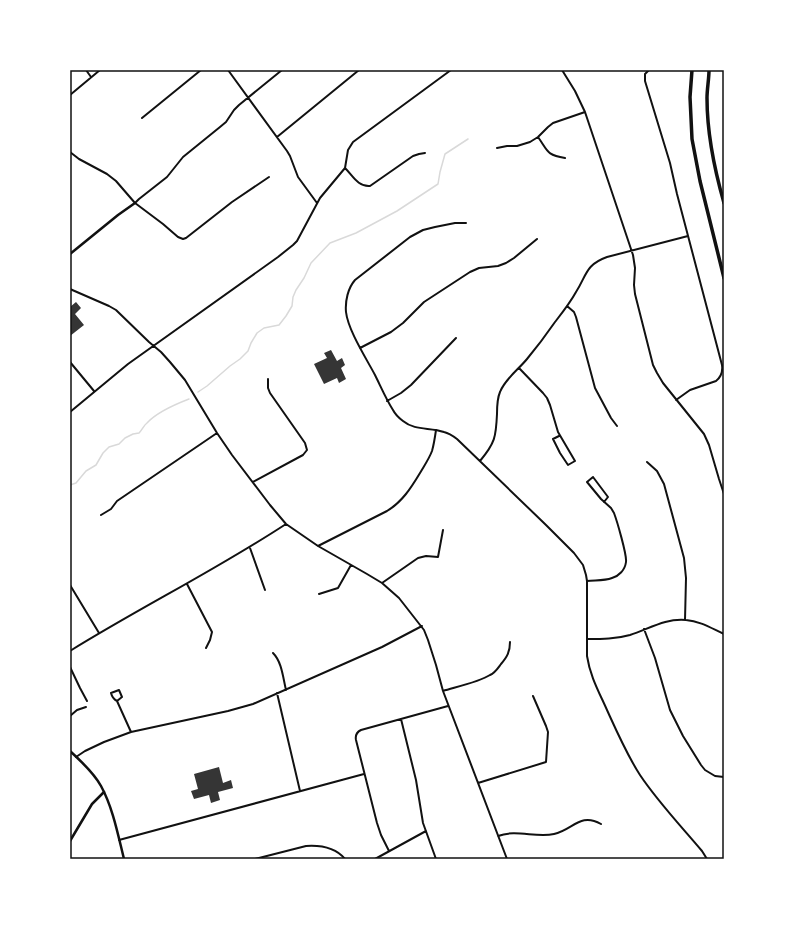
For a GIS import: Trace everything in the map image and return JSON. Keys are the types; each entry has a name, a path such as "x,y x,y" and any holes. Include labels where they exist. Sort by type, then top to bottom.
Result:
{"highway":[{"path":"691,70 690,97 692,139 700,181 724,278"},
{"path":"709,70 707,98 709,129 712,154 724,203"}],"street":[{"path":"86,70 92,77"},
{"path":"70,95 100,70"},
{"path":"142,118 201,70"},
{"path":"228,70 290,156 298,177 317,203"},
{"path":"70,254 135,203 138,198 167,177 178,162 226,122 234,110 248,97 282,70"},
{"path":"277,137 359,70"},
{"path":"70,412 128,364 293,245 300,237 322,195 346,168 348,150 353,142 451,70"},
{"path":"562,70 575,91 585,112 632,251 635,268 635,294 656,373 706,438 724,494"},
{"path":"650,70 646,71 645,81 670,163 722,362 722,371 719,379 713,383 690,390 676,400"},
{"path":"497,148 518,146 533,140 553,123 585,112"},
{"path":"538,137 550,154 565,158"},
{"path":"70,152 79,159 104,172 112,178 135,203 178,237 183,239 189,236 232,202 269,177"},
{"path":"346,168 358,183 362,186 370,186 413,156 425,153"},
{"path":"466,223 455,223 423,230 410,237 355,280 351,286 346,307 350,327 395,414 406,424 419,428 444,432 453,436 546,524 574,553 583,565 587,581 588,661 593,681 629,756 640,774 650,789 707,859"},
{"path":"480,461 490,448 495,437 497,402 500,392 506,382 532,354 567,306 576,293 586,272 591,266 603,258 688,236"},
{"path":"360,348 394,331 424,302 470,272 482,267 498,266 506,263 537,239"},
{"path":"70,288 116,310 170,362 185,380 232,455 286,524 318,546 382,583 399,598 422,626 428,640 448,706 506,859"},
{"path":"567,306 574,312 596,392 617,426"},
{"path":"387,401 411,385 456,338"},
{"path":"70,362 94,391"},
{"path":"519,368 547,398 559,436 575,460 568,465 553,439 559,436"},
{"path":"252,482 303,455 307,450 305,443 270,393 268,388 268,379"},
{"path":"318,546 387,511 402,499 410,489 432,452 436,430"},
{"path":"101,515 111,509 117,501 217,433"},
{"path":"647,462 657,471 664,484 684,558 686,578 685,620"},
{"path":"587,581 612,578 620,574 626,562 615,516 611,508 604,502 587,482 593,477 608,497 604,502"},
{"path":"70,651 99,633 250,548 286,524"},
{"path":"382,583 418,558 426,556 438,557 443,530"},
{"path":"250,548 265,590"},
{"path":"319,594 338,588 351,565"},
{"path":"187,584 212,632 206,648"},
{"path":"70,585 99,633"},
{"path":"587,639 619,638 634,634 665,621 673,620 685,620 701,623 724,634"},
{"path":"76,757 104,742 131,732 253,704 382,647 422,626"},
{"path":"644,629 656,658 667,700 678,726 701,765 710,774 724,777"},
{"path":"443,691 483,679 490,675 505,659 509,652 510,642"},
{"path":"273,653 279,662 286,690"},
{"path":"70,667 87,701"},
{"path":"118,701 122,697 119,690 111,693 114,700 118,701 131,732"},
{"path":"277,693 300,791"},
{"path":"478,784 546,762 548,740 547,729 533,696"},
{"path":"389,851 381,836 377,823 356,740 357,734 361,730 448,706"},
{"path":"70,716 78,710 86,707"},
{"path":"401,719 416,780 426,831 436,859"},
{"path":"70,751 100,784 110,806 124,859"},
{"path":"119,840 364,774"},
{"path":"70,841 92,804 104,792"},
{"path":"498,836 509,833 553,834 586,820 594,820 601,824"},
{"path":"375,859 426,831"},
{"path":"255,859 300,847 315,845 329,848 345,859"}],"building":[{"path":"76,302 81,308 75,314 84,325 70,336 70,307"},
{"path":"331,350 337,361 342,358 345,365 341,368 346,379 339,383 337,378 324,384 314,364 327,358 324,353"},
{"path":"219,767 223,783 231,780 233,788 218,792 220,800 211,803 209,795 194,799 191,791 198,789 194,774"}],"waterway":[{"path":"198,392 240,359 248,351 257,333 264,328 279,325 292,306 293,297 296,290 311,263 330,243 356,233 397,211 438,184 445,154 468,139"},
{"path":"70,485 76,483 86,471 96,465 103,453 109,447 119,444 125,438 133,434 139,433 151,419 161,412 189,399"}]}
